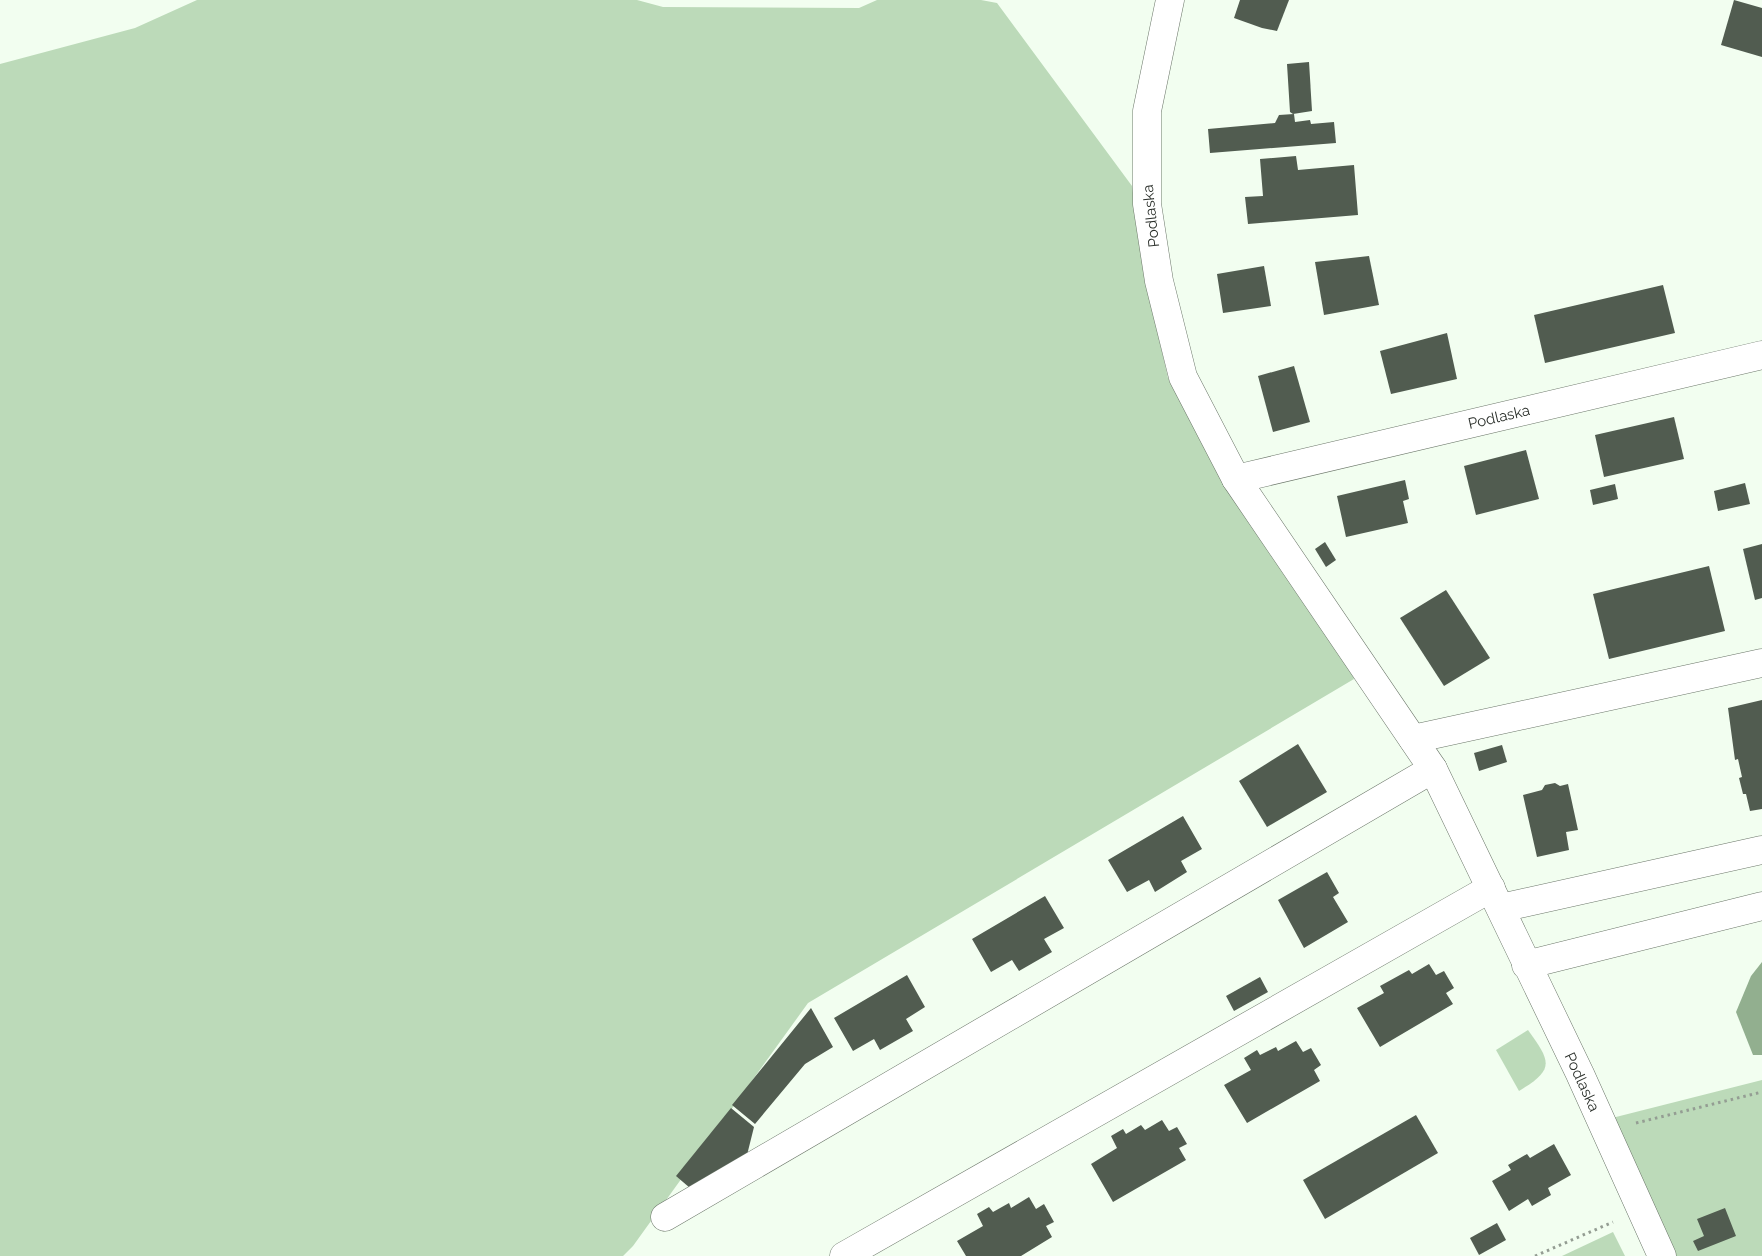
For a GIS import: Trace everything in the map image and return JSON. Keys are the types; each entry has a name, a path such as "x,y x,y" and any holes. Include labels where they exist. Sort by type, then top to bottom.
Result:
{"street":[{"name":"Podlaska","path":"1170,0 1147,111 1147,204 1160,282 1183,377 1236,479 1433,769 1580,1074 1604,1131 1662,1256"},
{"name":"Podlaska","path":"1236,479 1762,355"},
{"path":"1412,739 1762,662"},
{"path":"665,1217 1433,769"},
{"path":"844,1256 1496,898 1762,850"},
{"path":"1526,965 1762,906"}],"path":[{"path":"1604,1131 1762,1092"},
{"path":"1535,1256 1641,1209"}],"shaded area":[{"path":"197,0 637,0 663,7 859,8 877,0 981,0 997,3 1132,186 1145,278 1168,378 1270,549 1343,652 1354,679 808,1003 633,1246 623,1256 0,1256 0,64 135,28"},
{"path":"1762,962 1762,1055 1753,1055 1736,1012 1751,976"},
{"path":"1528,1030 1541,1050 1546,1064 1539,1077 1519,1091 1496,1050"},
{"path":"1762,1080 1762,1256 1676,1256 1612,1118"},
{"path":"1613,1232 1625,1256 1562,1256"}],"building":[{"path":"1240,0 1289,0 1277,31 1234,18"},
{"path":"1734,0 1762,8 1762,57 1721,45"},
{"path":"1309,62 1312,111 1293,114 1290,112 1287,64"},
{"path":"1294,114 1295,122 1310,120 1311,124 1334,122 1336,143 1210,153 1208,129 1275,123 1279,115"},
{"path":"1296,156 1298,170 1354,165 1358,215 1248,224 1245,197 1263,196 1260,159"},
{"path":"1369,256 1379,305 1324,315 1315,262"},
{"path":"1264,266 1271,306 1223,313 1217,274"},
{"path":"1663,285 1675,333 1545,363 1534,315"},
{"path":"1447,333 1457,379 1391,394 1380,351"},
{"path":"1294,366 1310,422 1273,432 1258,376"},
{"path":"1674,417 1684,459 1604,477 1595,435"},
{"path":"1526,450 1539,499 1476,515 1464,466"},
{"path":"1405,480 1409,499 1403,501 1408,523 1346,537 1337,496"},
{"path":"1745,483 1750,504 1718,511 1714,491"},
{"path":"1615,484 1618,499 1593,505 1590,490"},
{"path":"1325,542 1336,560 1326,567 1315,549"},
{"path":"1762,544 1762,598 1755,600 1743,549"},
{"path":"1709,566 1725,631 1609,659 1593,594"},
{"path":"1446,590 1490,658 1444,686 1400,618"},
{"path":"1762,700 1762,809 1750,811 1746,794 1743,794 1739,778 1742,777 1738,759 1735,760 1728,708"},
{"path":"1298,744 1327,792 1267,827 1239,781"},
{"path":"1502,745 1507,762 1479,771 1474,753"},
{"path":"1555,783 1560,786 1568,784 1578,830 1566,832 1569,850 1537,857 1523,795 1542,790 1545,785"},
{"path":"1183,816 1202,849 1181,861 1187,872 1155,892 1149,880 1127,892 1108,860"},
{"path":"1327,872 1339,893 1333,897 1348,922 1304,948 1278,900"},
{"path":"1045,896 1064,928 1044,939 1052,952 1019,971 1012,960 991,972 972,939"},
{"path":"1429,964 1436,975 1444,971 1454,988 1446,993 1453,1004 1380,1047 1357,1008 1384,993 1380,986 1409,970 1412,974"},
{"path":"907,975 925,1007 906,1019 913,1031 880,1050 874,1039 853,1051 834,1018"},
{"path":"1260,977 1268,992 1234,1011 1226,996"},
{"path":"811,1008 833,1047 805,1064 755,1124 732,1105"},
{"path":"1296,1041 1303,1052 1311,1048 1321,1065 1314,1070 1320,1081 1247,1123 1224,1085 1251,1070 1244,1058 1257,1050 1260,1055 1276,1047 1278,1051"},
{"path":"731,1108 754,1127 747,1155 690,1188 676,1176"},
{"path":"1416,1115 1438,1153 1325,1219 1303,1180"},
{"path":"1162,1120 1169,1131 1177,1127 1187,1144 1179,1148 1186,1160 1113,1202 1091,1164 1117,1148 1111,1136 1123,1129 1126,1134 1141,1125 1145,1130"},
{"path":"1554,1144 1571,1175 1548,1188 1551,1195 1532,1206 1528,1199 1509,1211 1492,1181 1511,1170 1508,1165 1527,1154 1530,1158"},
{"path":"1029,1197 1036,1209 1044,1204 1054,1222 1046,1226 1052,1237 1021,1256 966,1256 957,1241 983,1226 977,1214 989,1207 993,1212 1009,1203 1011,1208"},
{"path":"1725,1208 1736,1236 1698,1251 1693,1241 1704,1236 1697,1219"},
{"path":"1497,1223 1506,1240 1479,1255 1470,1238"}]}
